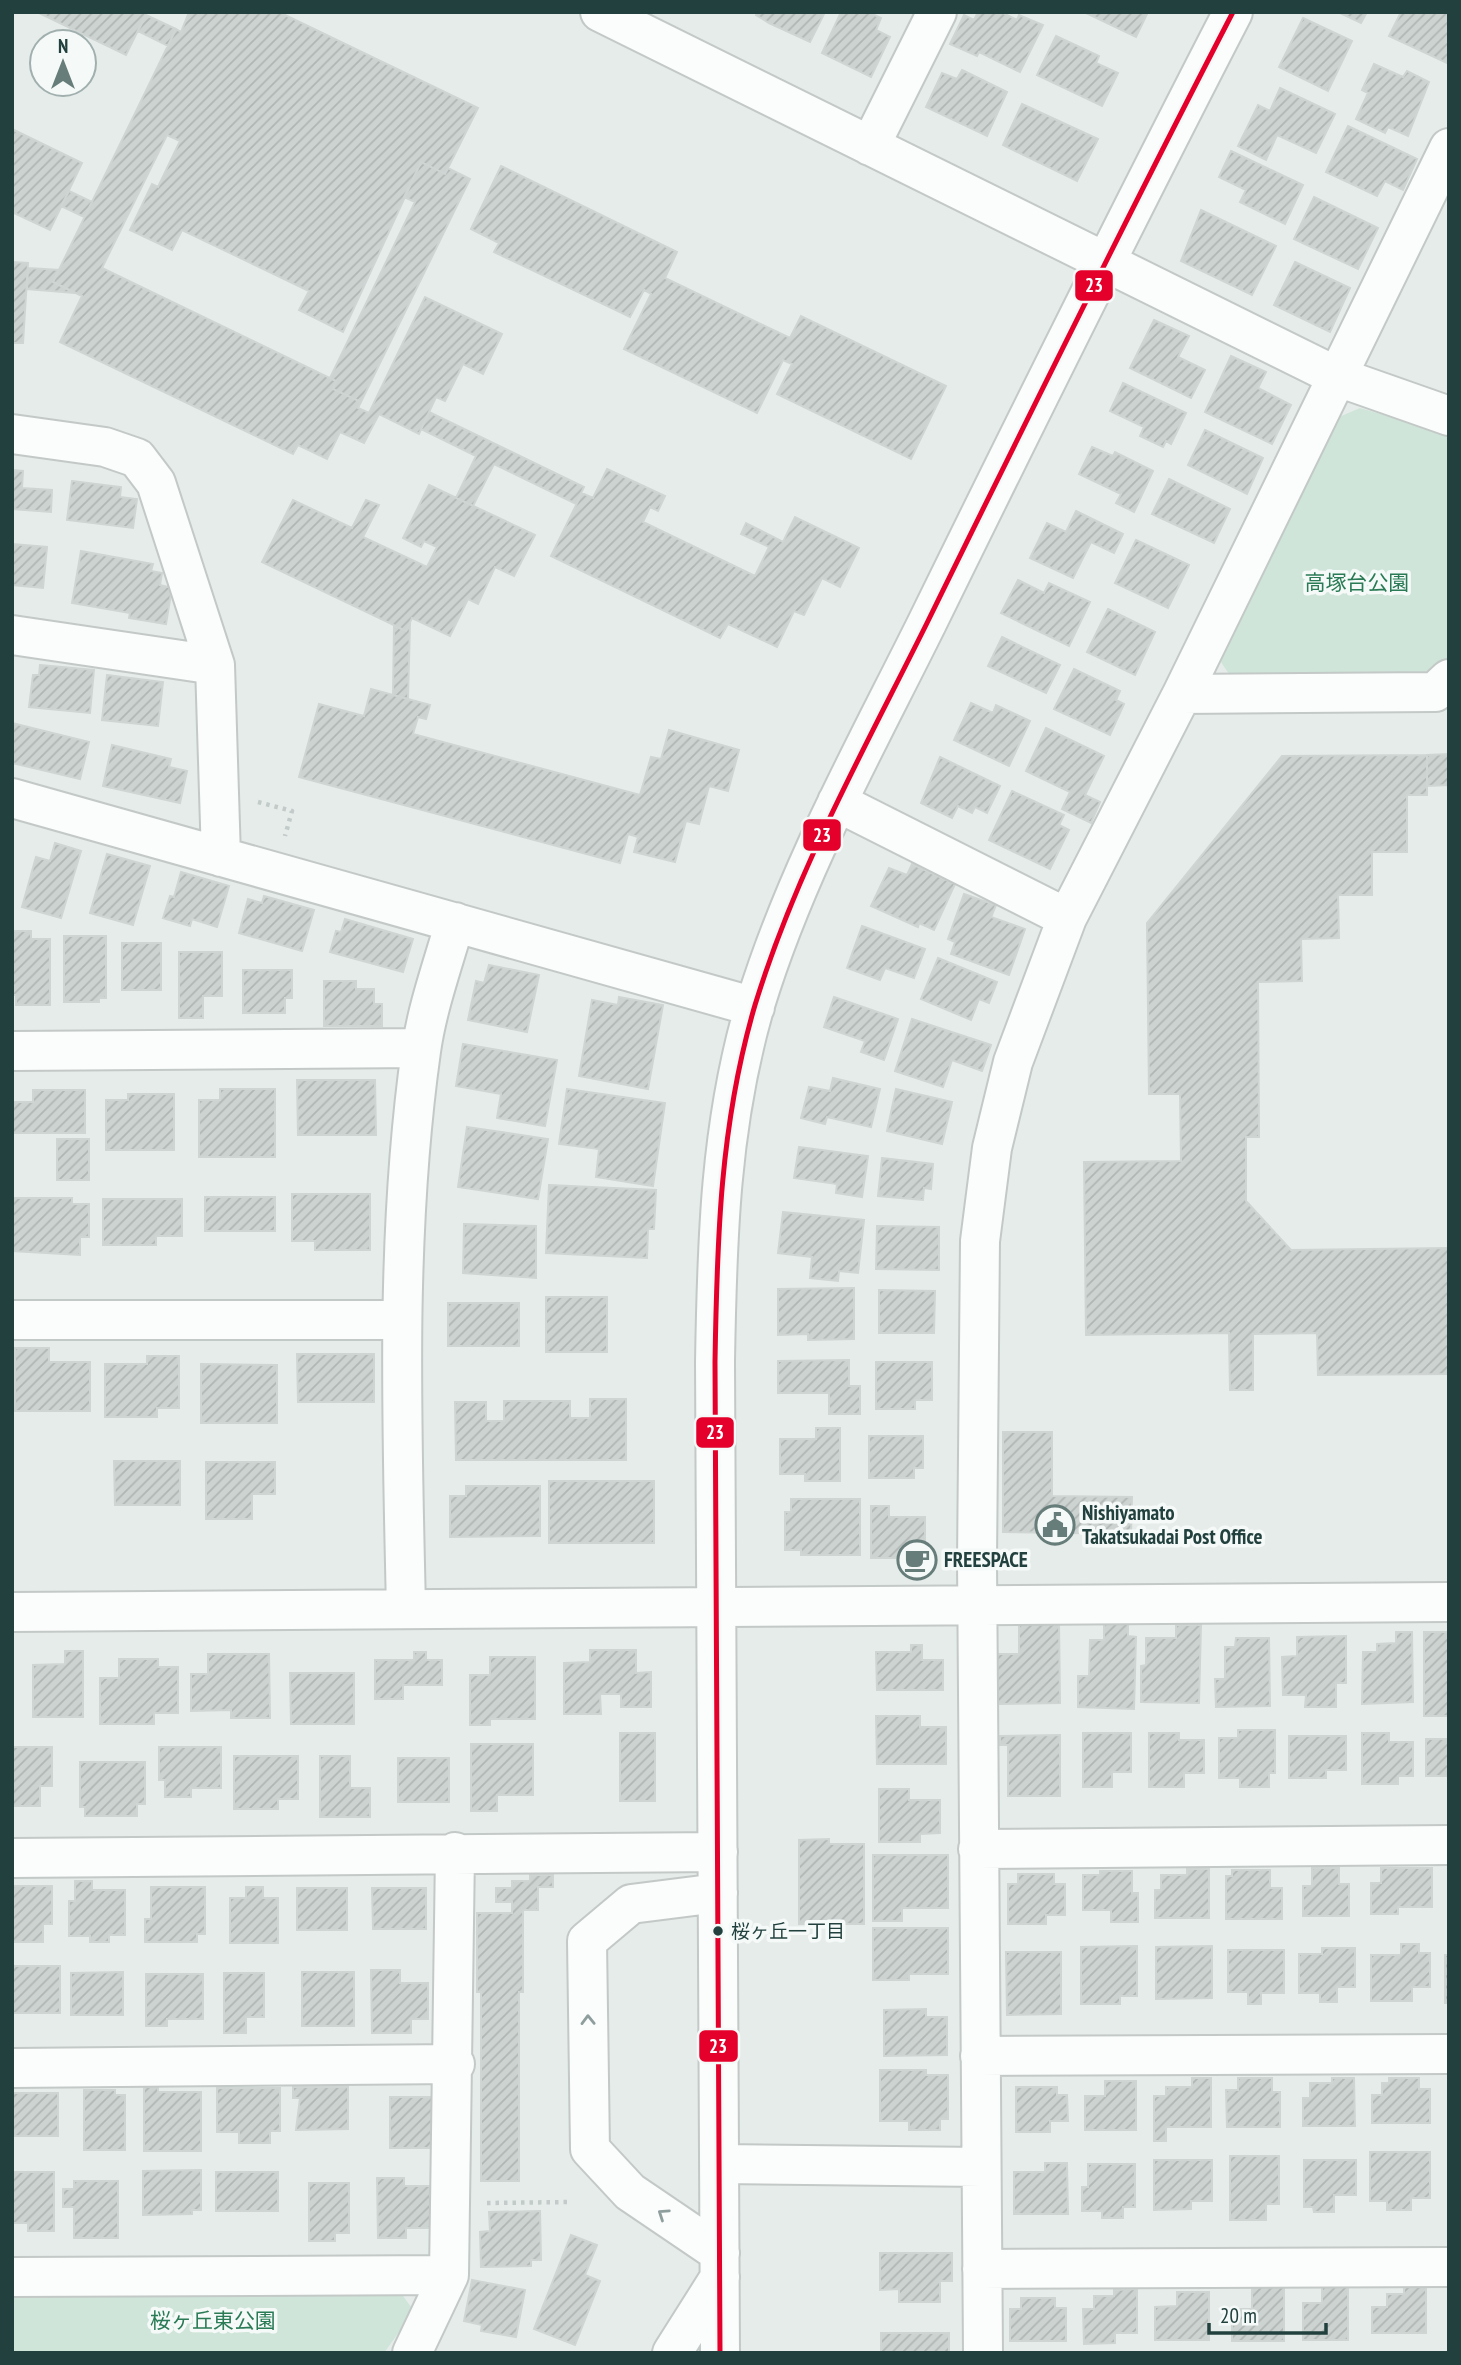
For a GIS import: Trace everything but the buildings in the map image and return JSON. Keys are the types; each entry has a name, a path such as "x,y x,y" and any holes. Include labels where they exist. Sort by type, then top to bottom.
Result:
{"street":[{"path":"600,12 1338,377 1449,416"},
{"path":"870,146 937,12"},
{"path":"720,2353 718,1211 728,1128 755,1007 784,922 837,802 1104,260 1233,12"},
{"path":"983,2353 977,1605 980,1241 992,1148 1013,1062 1067,918 1182,694 1449,148"},
{"path":"12,434 105,447 137,458 156,483 215,665 220,857"},
{"path":"12,635 215,665"},
{"path":"1182,694 1435,692 1449,679"},
{"path":"12,798 755,1007"},
{"path":"837,802 1067,918"},
{"path":"407,1609 402,1321 405,1208 421,1048 455,922"},
{"path":"12,1051 421,1048"},
{"path":"12,1320 402,1321"},
{"path":"12,1612 1449,1602"},
{"path":"978,1849 1449,1845"},
{"path":"12,1858 455,1852 719,1852"},
{"path":"412,2353 449,2275 455,2064 455,1852"},
{"path":"719,1893 631,1904 587,1941 590,2149 630,2192 720,2265"},
{"path":"980,2056 1449,2054"},
{"path":"12,2068 455,2064"},
{"path":"721,2164 981,2167"},
{"path":"672,2353 720,2265"},
{"path":"982,2269 1449,2267"},
{"path":"12,2277 449,2275"}],"path":[{"path":"247,799 292,811 285,838"},
{"path":"451,2203 572,2202"}],"green space":[{"name":"高塚台公園","path":"1360,408 1449,434 1449,656 1440,665 1417,675 1231,677 1217,656 1339,417"},
{"name":"桜ヶ丘東公園","path":"398,2289 414,2311 384,2353 12,2353 12,2291"}],"transit line":[{"name":"23","path":"720,2353 715,1362 719,1226 727,1138 743,1049 755,1005 790,906 833,811 1233,12"}],"place":[{"name":"Nishiyamato Takatsukadai Post Office","path":"1055,1525"},
{"name":"FREESPACE","path":"917,1560"},
{"name":"桜ヶ丘一丁目","path":"718,1931"}]}
